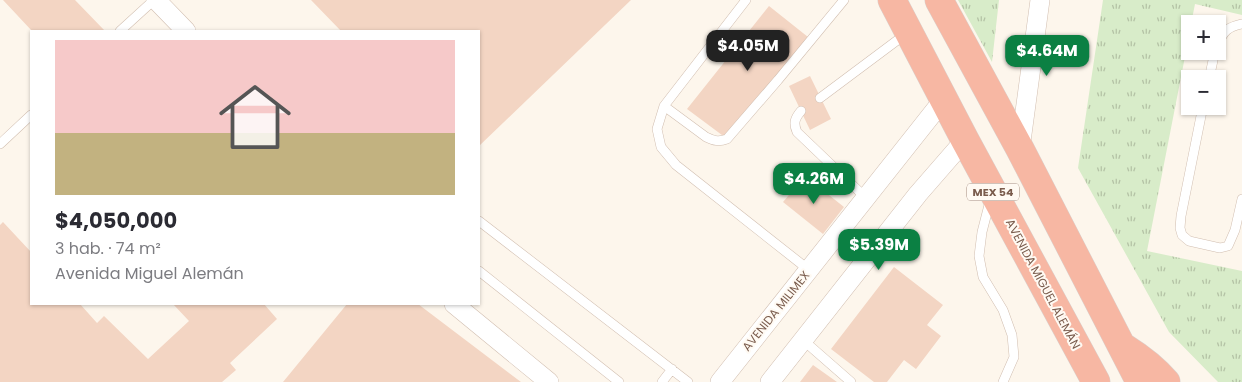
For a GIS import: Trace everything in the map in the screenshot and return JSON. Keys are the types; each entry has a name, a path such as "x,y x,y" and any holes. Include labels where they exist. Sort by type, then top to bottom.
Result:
{"highway":[{"name":"AVENIDA MIGUEL ALEMÁN","path":"892,0 965,140 1096,382"},
{"name":"MEX 54","path":"939,0 1020,149 1140,382"},
{"path":"1120,345 1143,359 1166,382"}],"street":[{"path":"155,0 185,30"},
{"path":"1020,149 1040,0"},
{"name":"AVENIDA MILIMEX","path":"720,382 944,99"},
{"path":"770,382 918,194 965,140"},
{"path":"455,305 549,382"}],"lane":[{"path":"121,30 155,0"},
{"path":"746,0 664,106 657,129 661,147 676,165 809,270"},
{"path":"664,106 706,137 721,141 727,139 766,95 844,0"},
{"path":"1226,31 1230,26 1242,24"},
{"path":"820,98 909,31"},
{"path":"801,111 795,118 794,125 797,132 866,198"},
{"path":"1201,115 1181,216 1180,228 1182,236 1190,241 1220,248 1228,246 1235,230 1242,199"},
{"path":"0,144 30,116"},
{"path":"993,191 982,232 979,256 983,277 1004,310 1012,335 1014,357 1003,382"},
{"path":"480,222 688,382"},
{"path":"480,272 618,382"},
{"path":"803,340 851,382"},
{"path":"662,382 672,370"}],"green space":[{"path":"958,0 999,0 992,62"},
{"path":"1103,0 1242,0 1242,15 1195,4 1193,15 1181,15 1181,60 1184,60 1147,251 1242,271 1242,382 1218,382 1169,332 1078,168"}],"building":[{"path":"3,0 75,0 104,30 31,30"},
{"path":"311,0 631,0 480,145 480,30 340,30"},
{"path":"769,6 808,37 726,138 687,109"},
{"path":"810,76 831,119 810,130 789,86"},
{"path":"805,176 844,207 823,234 783,202"},
{"path":"3,222 30,251 30,305 81,305 97,323 104,316 148,359 189,321 174,305 265,305 277,319 230,363 236,370 222,382 0,382 0,225"},
{"path":"894,267 943,305 927,325 941,336 916,369 904,360 887,382 874,382 831,349"},
{"path":"346,305 419,305 521,382 283,382"},
{"path":"813,365 837,382 800,382"}]}
